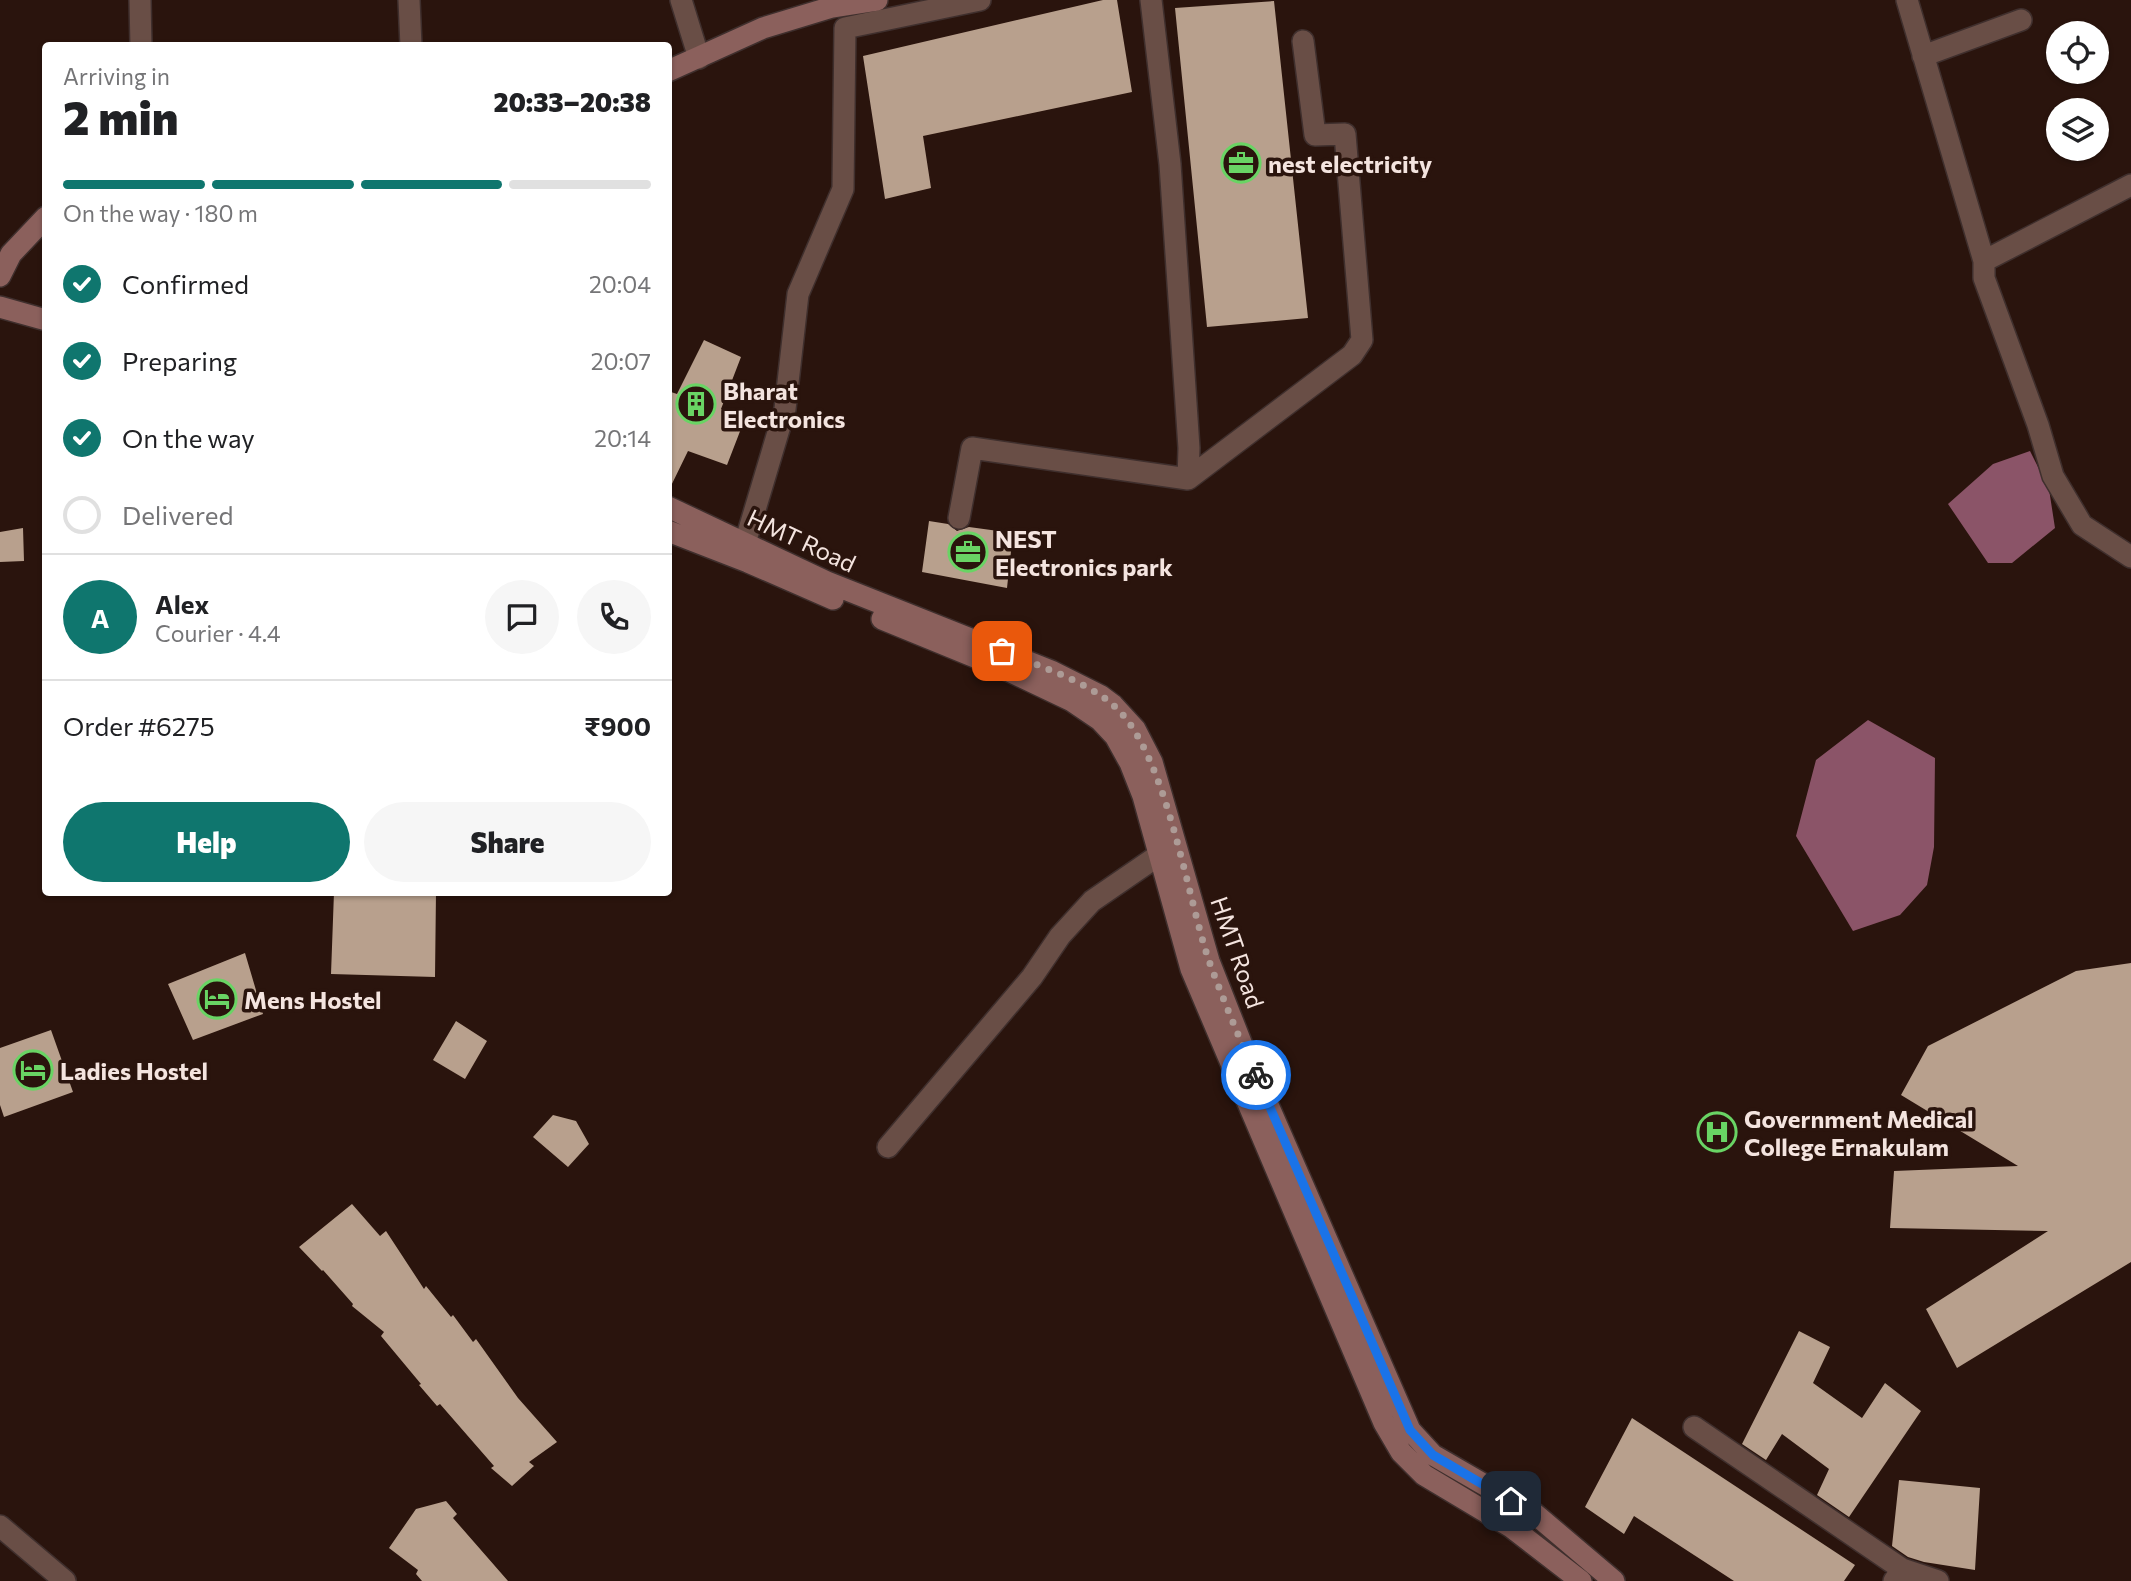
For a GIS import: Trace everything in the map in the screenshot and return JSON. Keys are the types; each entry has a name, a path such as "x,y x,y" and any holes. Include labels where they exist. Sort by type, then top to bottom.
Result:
{"main road":[{"path":"672,69 763,28 832,6 872,1"},
{"path":"0,276 11,254 42,222"},
{"path":"0,307 42,319"},
{"name":"HMT Road","path":"672,509 827,582 1051,671 1106,712 1135,729 1152,762 1209,961 1244,1049 1410,1430 1433,1455 1535,1514 1614,1581"},
{"name":"HMT Road","path":"672,533 1009,671 1072,701 1106,712"},
{"name":"HMT Road","path":"1106,712 1130,763 1191,969 1384,1423 1401,1452 1424,1475 1511,1527 1581,1581"}],"street":[{"path":"140,0 141,42"},
{"path":"409,0 411,42"},
{"path":"681,0 699,58"},
{"path":"745,543 785,409 798,294 843,189 845,28 980,0"},
{"path":"1151,0 1170,164 1189,448 1188,479"},
{"path":"1907,0 1984,261 1984,278 2038,425 2053,477 2082,525 2131,557"},
{"path":"1923,56 2021,20"},
{"path":"959,518 972,448 1188,479 1352,355 1363,340 1345,134 1315,135 1303,41"},
{"path":"1984,261 2131,185"},
{"path":"888,1147 1032,977 1060,936 1092,901 1159,855"},
{"path":"1694,1427 1898,1575 1938,1581"},
{"path":"0,1526 65,1581"}],"shaded area":[{"path":"2030,451 2049,489 2055,528 2012,563 1988,563 1948,504 1993,464"},
{"path":"1868,720 1935,758 1934,847 1927,885 1900,915 1853,931 1796,836 1816,760"}],"building":[{"path":"1103,0 1117,0 1132,92 923,136 931,188 885,199 863,56"},
{"name":"nest electricity","path":"1274,1 1308,318 1207,327 1175,8"},
{"name":"Bharat Electronics","path":"704,340 741,357 721,409 744,421 727,465 688,451 672,484 672,392 677,394"},
{"name":"NEST Electronics park","path":"929,521 948,524 957,531 969,527 1013,533 1007,588 922,572"},
{"path":"23,528 24,561 0,562 0,532"},
{"path":"334,896 436,896 435,977 331,974"},
{"name":"Mens Hostel","path":"245,953 263,1014 193,1040 168,984"},
{"path":"2131,963 2131,1262 1957,1368 1926,1309 2048,1231 1890,1228 1894,1171 2018,1166 1901,1095 1928,1046 2076,971"},
{"path":"456,1021 487,1041 465,1079 433,1060"},
{"name":"Ladies Hostel","path":"51,1030 73,1092 4,1117 0,1105 0,1048"},
{"path":"553,1115 576,1121 589,1144 568,1167 533,1137"},
{"path":"352,1204 380,1236 386,1231 424,1289 426,1286 451,1317 453,1315 473,1342 476,1339 518,1398 557,1442 529,1462 534,1466 512,1486 491,1468 494,1466 440,1404 437,1406 419,1385 421,1384 381,1336 384,1332 352,1306 323,1270 299,1247"},
{"path":"1799,1331 1830,1347 1813,1383 1862,1418 1885,1383 1921,1411 1849,1517 1817,1495 1829,1469 1782,1434 1766,1460 1742,1444"},
{"path":"1632,1418 1855,1565 1844,1581 1734,1581 1634,1516 1624,1534 1585,1507"},
{"path":"1899,1480 1980,1488 1975,1570 1924,1562 1908,1557 1892,1546"},
{"path":"446,1501 457,1514 453,1518 508,1581 422,1581 416,1574 418,1570 389,1548 416,1509"}],"way so far":[{"path":"1002,651 1101,696 1135,729 1152,762 1209,961 1256,1075"}],"place":[{"name":"nest electricity","path":"1241,163"},
{"name":"Bharat Electronics","path":"696,404"},
{"name":"NEST Electronics park","path":"968,552"},
{"name":"Mens Hostel","path":"217,999"},
{"name":"Ladies Hostel","path":"33,1070"},
{"name":"Government Medical College Ernakulam","path":"1717,1132"}],"route":[{"path":"1256,1075 1410,1430 1433,1455 1511,1501"}]}
